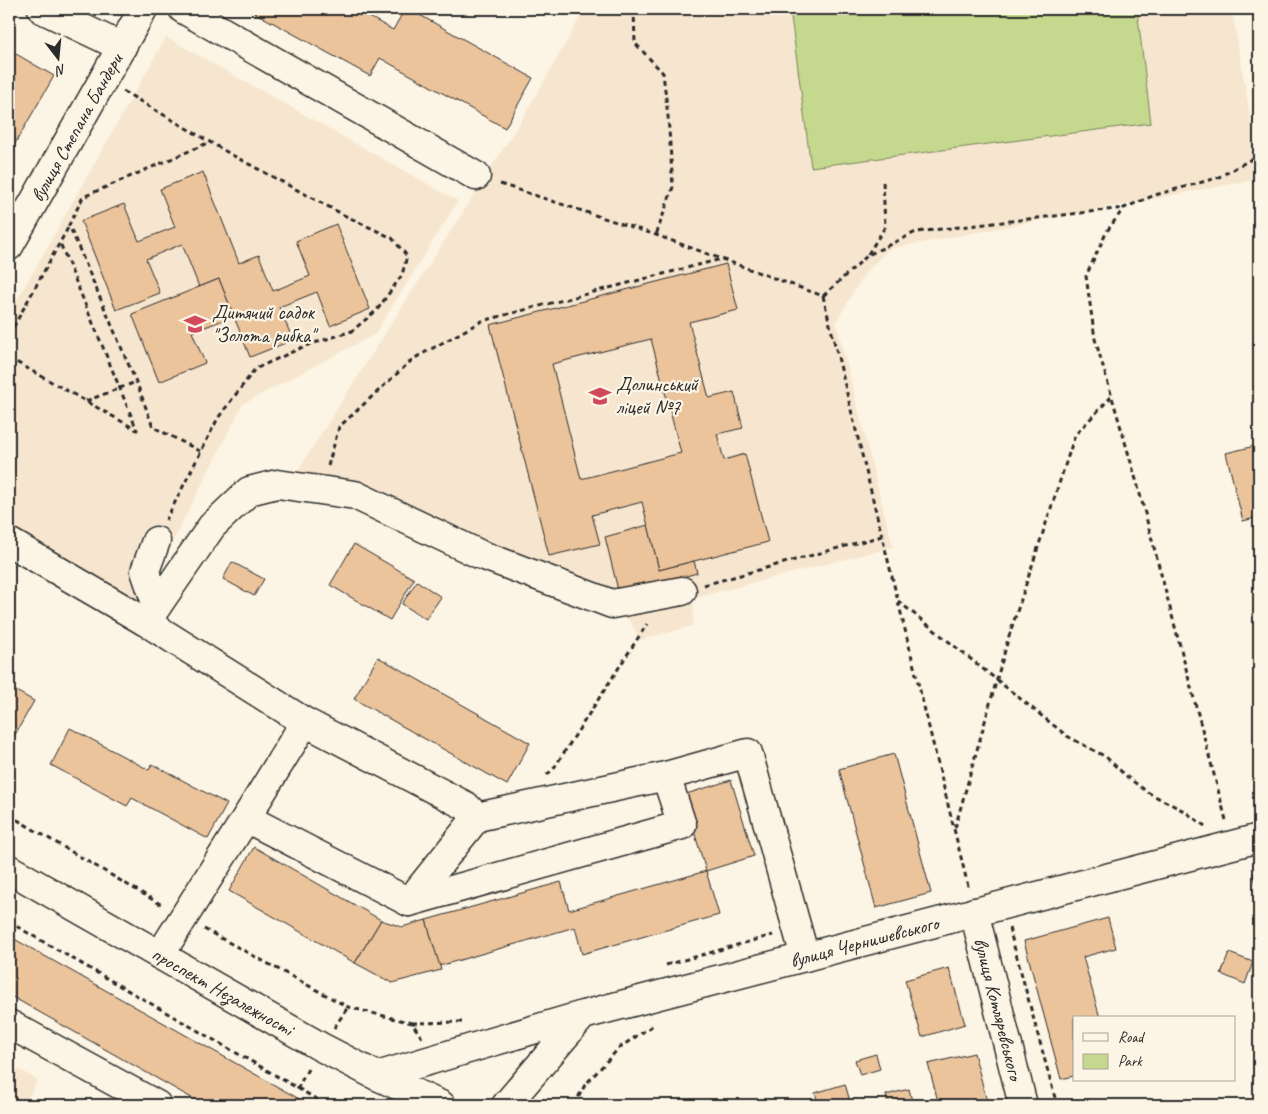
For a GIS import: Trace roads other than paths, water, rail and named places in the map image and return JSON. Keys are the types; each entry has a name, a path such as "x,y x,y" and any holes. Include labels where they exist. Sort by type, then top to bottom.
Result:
{"street":[{"path":"42,9 122,46"},
{"name":"вулиця Степана Бандери","path":"9,246 143,9"},
{"path":"183,9 476,176"},
{"path":"151,614 212,526 249,491 277,484 355,495 479,554 612,604 682,591"},
{"path":"151,614 146,571 156,541"},
{"path":"9,542 151,614 305,722 466,806 477,817"},
{"path":"160,955 185,918 305,722"},
{"path":"410,902 477,817 666,776 748,753 805,957"},
{"path":"246,818 410,902 682,825 666,776"},
{"name":"вулиця Чернишевського","path":"376,1076 584,1015 1259,838"},
{"name":"проспект Незалежності","path":"9,869 321,1046 376,1076 441,1105"},
{"name":"вулиця Котляревського","path":"974,912 1023,1105"},
{"path":"506,1105 584,1015"},
{"path":"9,1024 157,1105"}],"place":[{"name":"Дитячий садок \"Золота рибка\"","path":"195,324"},
{"name":"Долинський ліцей №7","path":"600,396"}]}
